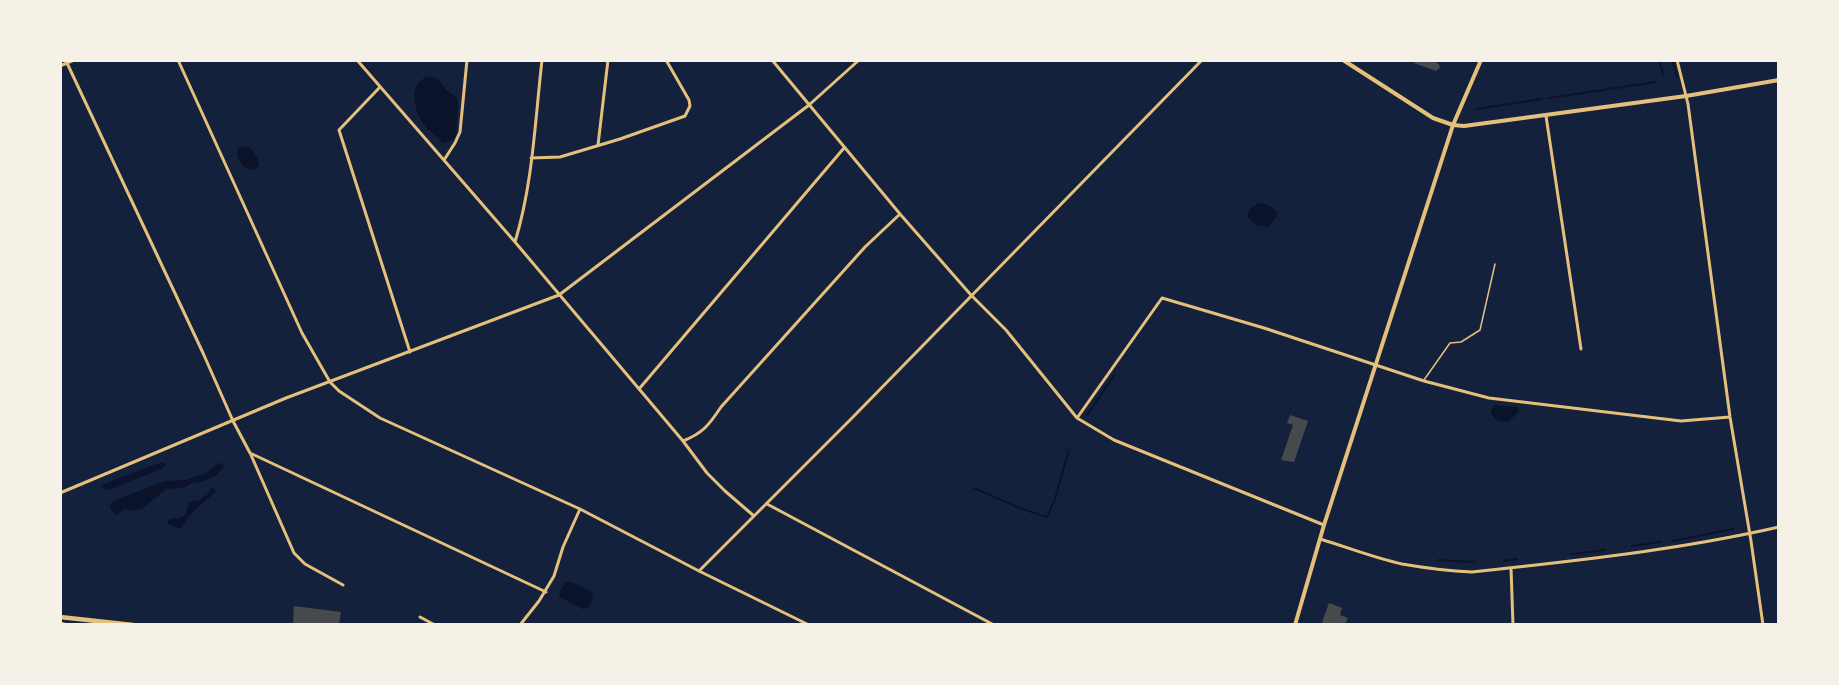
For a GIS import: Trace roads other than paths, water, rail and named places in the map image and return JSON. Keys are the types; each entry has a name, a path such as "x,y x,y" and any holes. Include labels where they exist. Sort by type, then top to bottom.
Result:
{"highway":[{"path":"60,617 133,625"},
{"path":"60,624 65,625"}],"street":[{"path":"60,66 74,60"},
{"path":"178,60 302,333 330,382 339,392 380,418 580,509 808,625"},
{"path":"357,60 515,242 683,441 707,473 754,516"},
{"path":"444,160 460,132 467,60"},
{"path":"515,242 524,213 542,60"},
{"path":"598,146 608,60"},
{"path":"531,158 560,157 685,116 690,106 689,100 666,60"},
{"path":"772,60 900,214 1005,330 1077,418 1114,440 1324,525"},
{"path":"60,493 286,398 559,295 809,105 859,60"},
{"path":"699,571 1202,60"},
{"path":"1343,60 1422,112 1442,122 1464,126 1686,96 1779,80"},
{"path":"1295,625 1324,525 1453,125 1481,60"},
{"path":"1677,60 1686,96 1730,417 1763,625"},
{"path":"67,63 250,453 294,553 305,564 344,585"},
{"path":"381,86 339,130 410,351"},
{"path":"1546,116 1581,349"},
{"path":"639,389 845,148"},
{"path":"683,441 699,434 708,426 721,408 865,247 900,214"},
{"path":"1077,418 1162,298 1264,328 1424,381 1489,398 1681,421 1730,417"},
{"path":"250,453 546,592"},
{"path":"766,504 994,625"},
{"path":"520,625 546,592 580,509"},
{"path":"1320,539 1401,564 1472,572 1628,555 1779,527"},
{"path":"1511,568 1513,625"},
{"path":"420,617 435,625"}],"lane":[{"path":"1424,381 1450,343 1461,342 1480,330 1495,264"}],"water":[{"path":"429,76 438,79 446,90 457,97 458,101 456,135 453,140 443,143 422,122 416,109 415,89 422,79"},
{"path":"245,146 253,151 257,158 259,164 255,170 244,167 238,158 237,151 240,147"},
{"path":"1261,203 1269,205 1277,212 1277,216 1268,227 1256,225 1247,217 1251,208"},
{"path":"1495,405 1518,407 1519,412 1508,422 1498,421 1491,414"},
{"path":"159,463 166,465 109,490 102,487 104,484"},
{"path":"222,463 224,467 214,477 192,483 184,488 166,489 142,509 132,511 125,509 116,515 110,508 111,503 115,500 165,481 186,480 206,473 217,464"},
{"path":"211,487 216,492 195,510 180,529 168,524 168,520 179,519 185,515 189,503 198,501 208,494"},
{"path":"566,582 572,582 592,592 593,598 588,608 582,609 560,597 559,592"}],"waterway":[{"path":"1659,60 1663,74"},
{"path":"1672,60 1677,77"},
{"path":"1549,98 1656,82"},
{"path":"1476,109 1542,99"},
{"path":"1087,415 1115,374"},
{"path":"974,488 1047,517 1055,499 1069,450"},
{"path":"1673,541 1733,529"},
{"path":"1632,546 1661,542"},
{"path":"1571,554 1605,550"},
{"path":"1504,561 1517,559"},
{"path":"1438,560 1474,562"}]}
